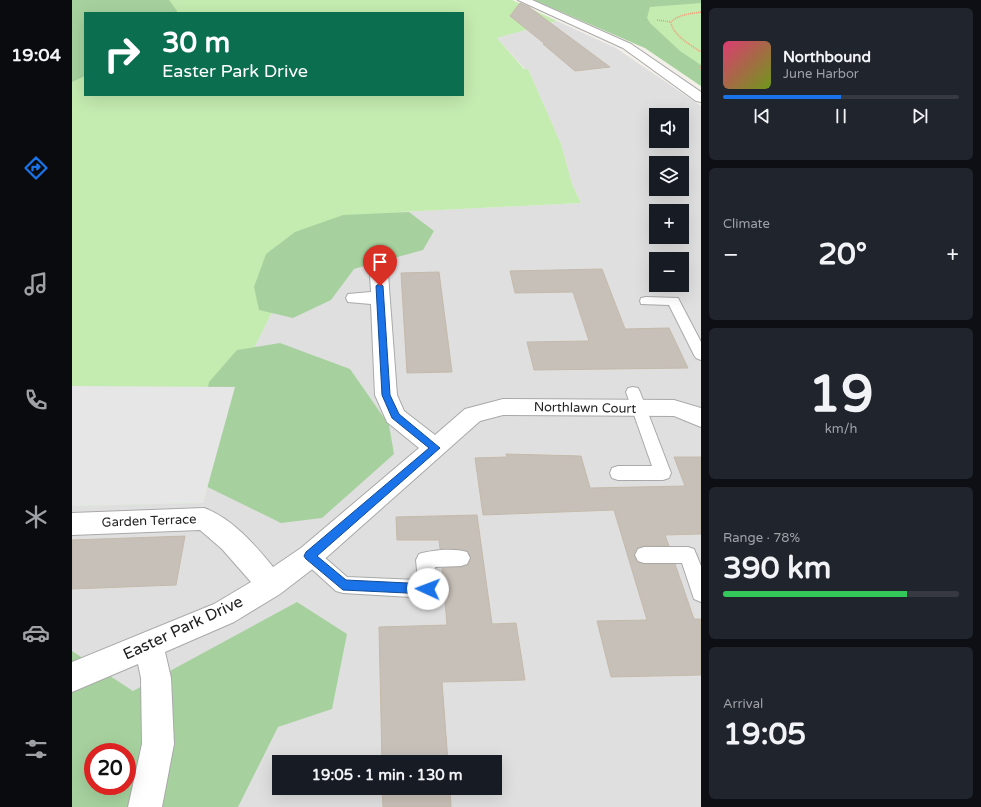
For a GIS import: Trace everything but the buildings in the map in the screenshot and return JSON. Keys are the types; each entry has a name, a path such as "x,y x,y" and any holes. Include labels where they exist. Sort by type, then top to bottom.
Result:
{"street":[{"path":"523,0 626,46 701,98"},
{"path":"379,274 386,395 395,416 435,448"},
{"path":"355,298 380,298"},
{"name":"Northlawn Court","path":"473,415 503,407 636,400 699,414"},
{"name":"Easter Park Drive","path":"72,677 149,646 224,613 270,585 310,556 473,415"},
{"name":"Garden Terrace","path":"72,524 204,519 220,530 258,568 270,585"},
{"path":"145,807 158,744 156,678 149,646"}],"lane":[{"path":"646,301 672,300 701,355"},
{"path":"618,473 663,472 636,400"},
{"path":"644,555 688,555 701,593"},
{"path":"310,556 343,585 428,589 425,560 461,558"}],"path":[{"path":"671,22 676,16 701,12"},
{"path":"658,20 671,22"},
{"path":"671,22 673,32 701,52"}],"shaded area":[{"path":"557,21 616,48 701,106 701,807 72,807 72,506 203,503 235,387 300,255 400,212 581,203 572,184 561,144 528,69 525,69 497,38"},
{"path":"72,386 235,387 203,503 72,506"}],"green space":[{"path":"72,0 512,0 557,21 497,38 524,69 528,69 561,144 572,184 581,203 400,212 300,255 235,387 203,503 72,506"},
{"path":"72,0 169,0 176,12 84,12 84,76 72,82"},
{"path":"534,0 701,0 701,86 645,48"},
{"path":"534,0 701,0 701,3 650,7 647,18 650,23 680,51 701,65 701,86 645,48"},
{"path":"409,212 434,231 423,250 354,269 331,300 293,318 259,310 254,287 266,254 295,232 343,215"},
{"path":"280,343 350,369 389,425 394,454 322,518 281,523 189,478 209,382 237,350"},
{"path":"297,602 347,634 332,709 278,727 238,807 72,807 72,651 133,691"}],"route":[{"path":"380,286 386,395 395,416 435,448 310,556 343,585 428,589"}]}
